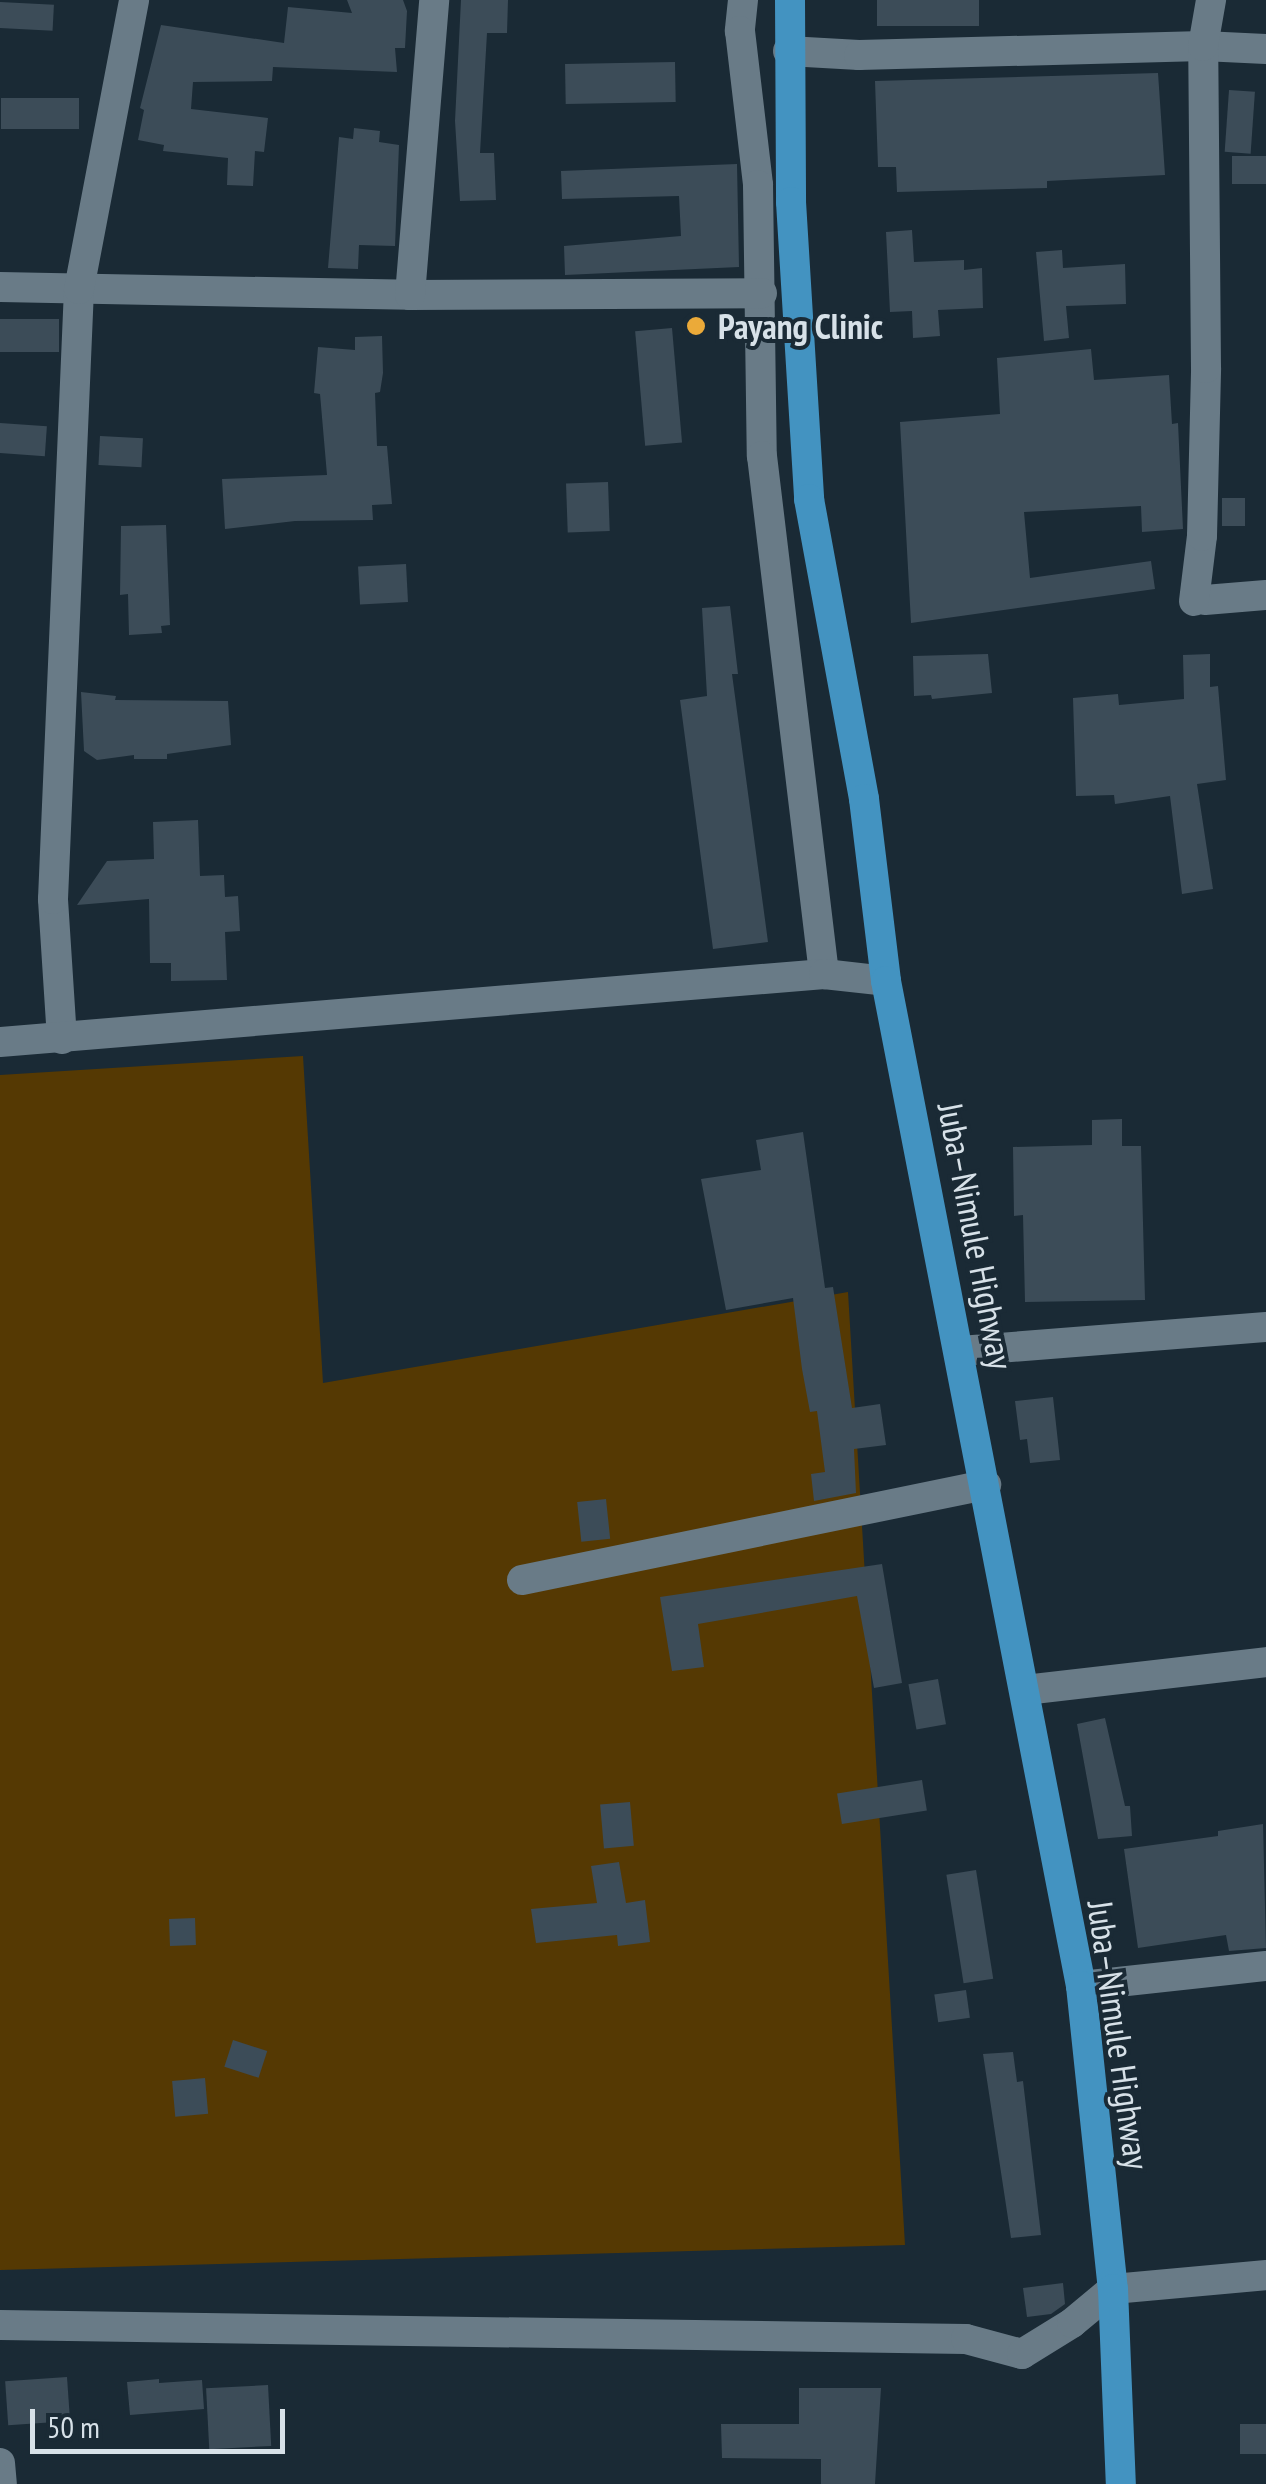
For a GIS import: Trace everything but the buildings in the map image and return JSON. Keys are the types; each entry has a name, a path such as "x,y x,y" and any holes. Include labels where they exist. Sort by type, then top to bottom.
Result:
{"main road":[{"name":"Juba–Nimule Highway","path":"790,0 791,202 809,499 864,799 886,981 1081,1986 1112,2288 1120,2484"}],"street":[{"path":"62,1039 54,899 79,289 134,0"},
{"path":"410,294 434,0"},
{"path":"743,0 740,30 758,185 762,456 824,974"},
{"path":"1211,0 1203,46 1206,368 1200,600 1266,594"},
{"path":"788,51 859,55 1203,46 1266,49"},
{"path":"0,287 410,294 762,293"},
{"path":"0,1042 824,974 886,981"},
{"path":"960,1351 1266,1327"},
{"path":"522,1580 986,1485"},
{"path":"1025,1690 1266,1662"},
{"path":"1081,1986 1266,1966"},
{"path":"0,2324 966,2339 1022,2354 1072,2323 1112,2288 1266,2275"},
{"path":"0,2463 2,2484"}],"shaded area":[{"path":"303,1056 323,1383 848,1292 905,2245 0,2270 0,1075"}],"place":[{"name":"Payang Clinic","path":"696,326"}]}
